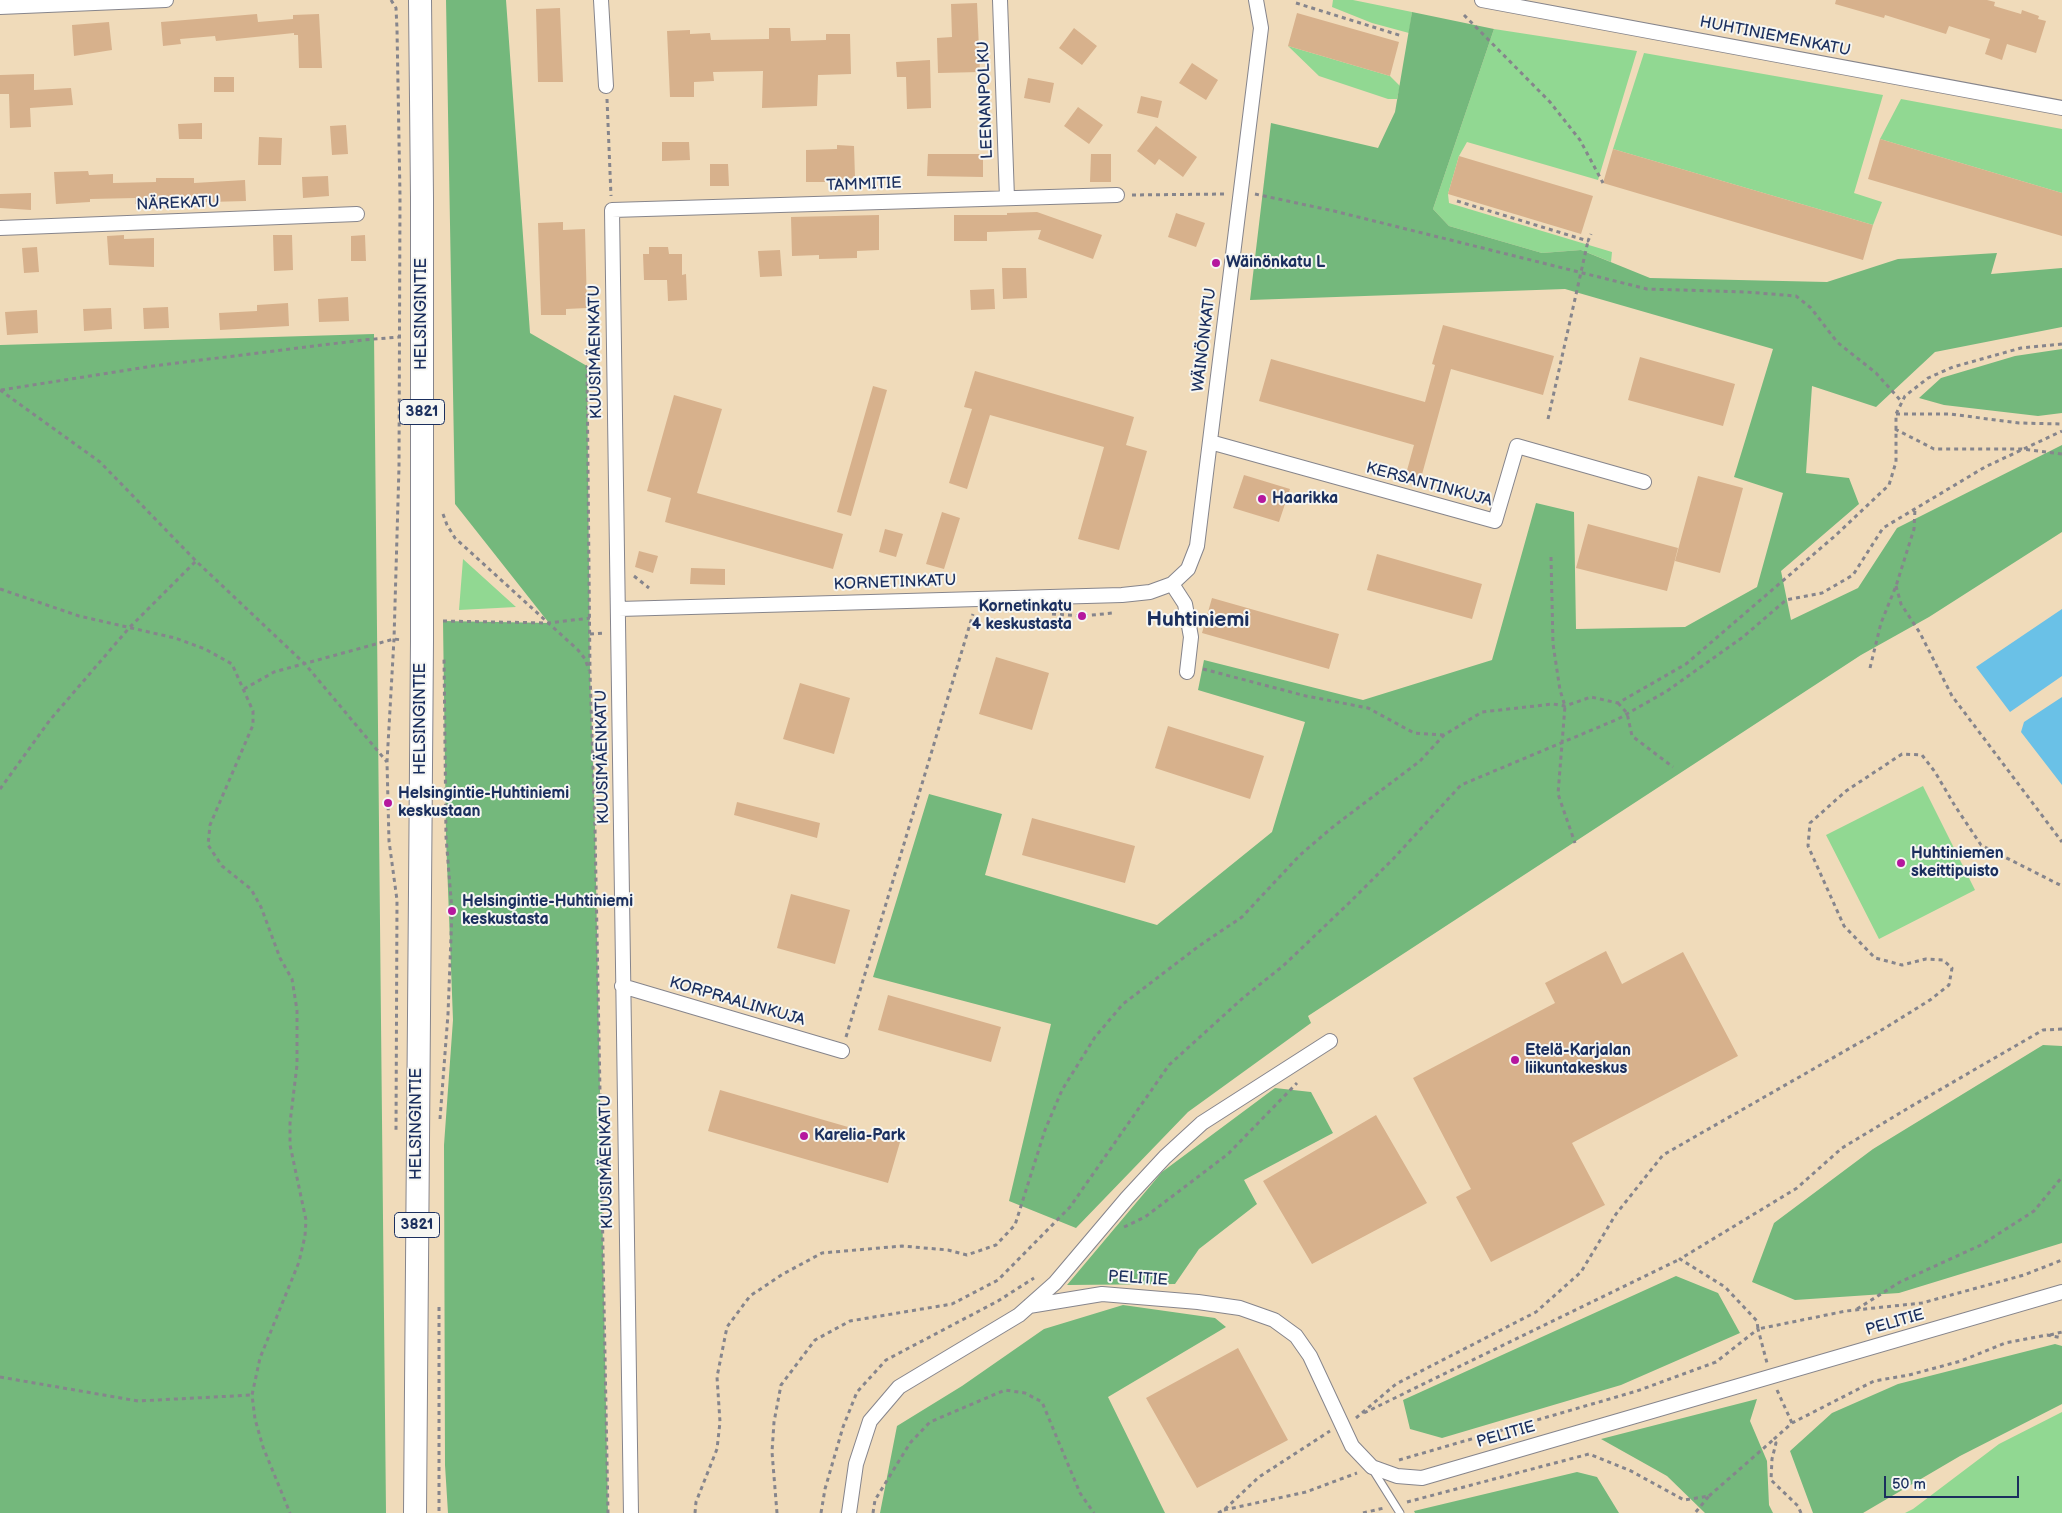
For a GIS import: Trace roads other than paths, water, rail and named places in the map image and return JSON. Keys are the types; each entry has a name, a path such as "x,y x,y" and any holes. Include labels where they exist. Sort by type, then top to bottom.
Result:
{"main road":[{"name":"HELSINGINTIE","path":"414,0 420,46"},
{"name":"HELSINGINTIE","path":"415,1513 422,621 420,0"}],"street":[{"path":"0,7 166,0"},
{"path":"601,0 606,86"},
{"name":"LEENANPOLKU","path":"1000,0 1007,198"},
{"name":"WÄINÖNKATU","path":"1172,584 1188,569 1198,546 1260,28 1256,0"},
{"name":"HUHTINIEMENKATU","path":"1482,0 2062,108"},
{"name":"TAMMITIE","path":"612,210 1117,195"},
{"name":"KUUSIMÄENKATU","path":"612,210 631,1513"},
{"name":"NÄREKATU","path":"0,228 357,214"},
{"name":"KERSANTINKUJA","path":"1210,442 1495,521 1517,446 1644,482"},
{"path":"1172,584 1185,604 1191,637 1187,669"},
{"name":"KORNETINKATU","path":"619,609 1122,595 1150,592 1172,584"},
{"name":"KORPRAALINKUJA","path":"622,986 842,1051"},
{"name":"PELITIE","path":"849,1513 856,1464 870,1421 899,1387 1019,1315 1055,1283 1091,1239 1165,1157 1202,1123 1330,1041"},
{"name":"PELITIE","path":"1029,1306 1102,1294 1198,1302 1240,1308 1274,1320 1296,1336 1310,1356 1352,1446 1372,1467 1397,1476 1422,1478 2062,1292"}],"lane":[{"path":"1372,1467 1400,1513"}],"water":[{"path":"2062,609 2062,676 2010,712 1976,667"},
{"path":"2062,697 2062,785 2021,732 2024,722"}],"place":[{"name":"Wäinönkatu L","path":"1216,263"},
{"name":"Haarikka","path":"1262,499"},
{"name":"Kornetinkatu 4 keskustasta","path":"1082,616"},
{"name":"Helsingintie-Huhtiniemi keskustaan","path":"388,803"},
{"name":"Huhtiniemen skeittipuisto","path":"1901,863"},
{"name":"Helsingintie-Huhtiniemi keskustasta","path":"452,911"},
{"name":"Etelä-Karjalan liikuntakeskus","path":"1515,1060"},
{"name":"Karelia-Park","path":"804,1136"}],"district":[{"name":"Huhtiniemi","path":"1198,621"}]}
